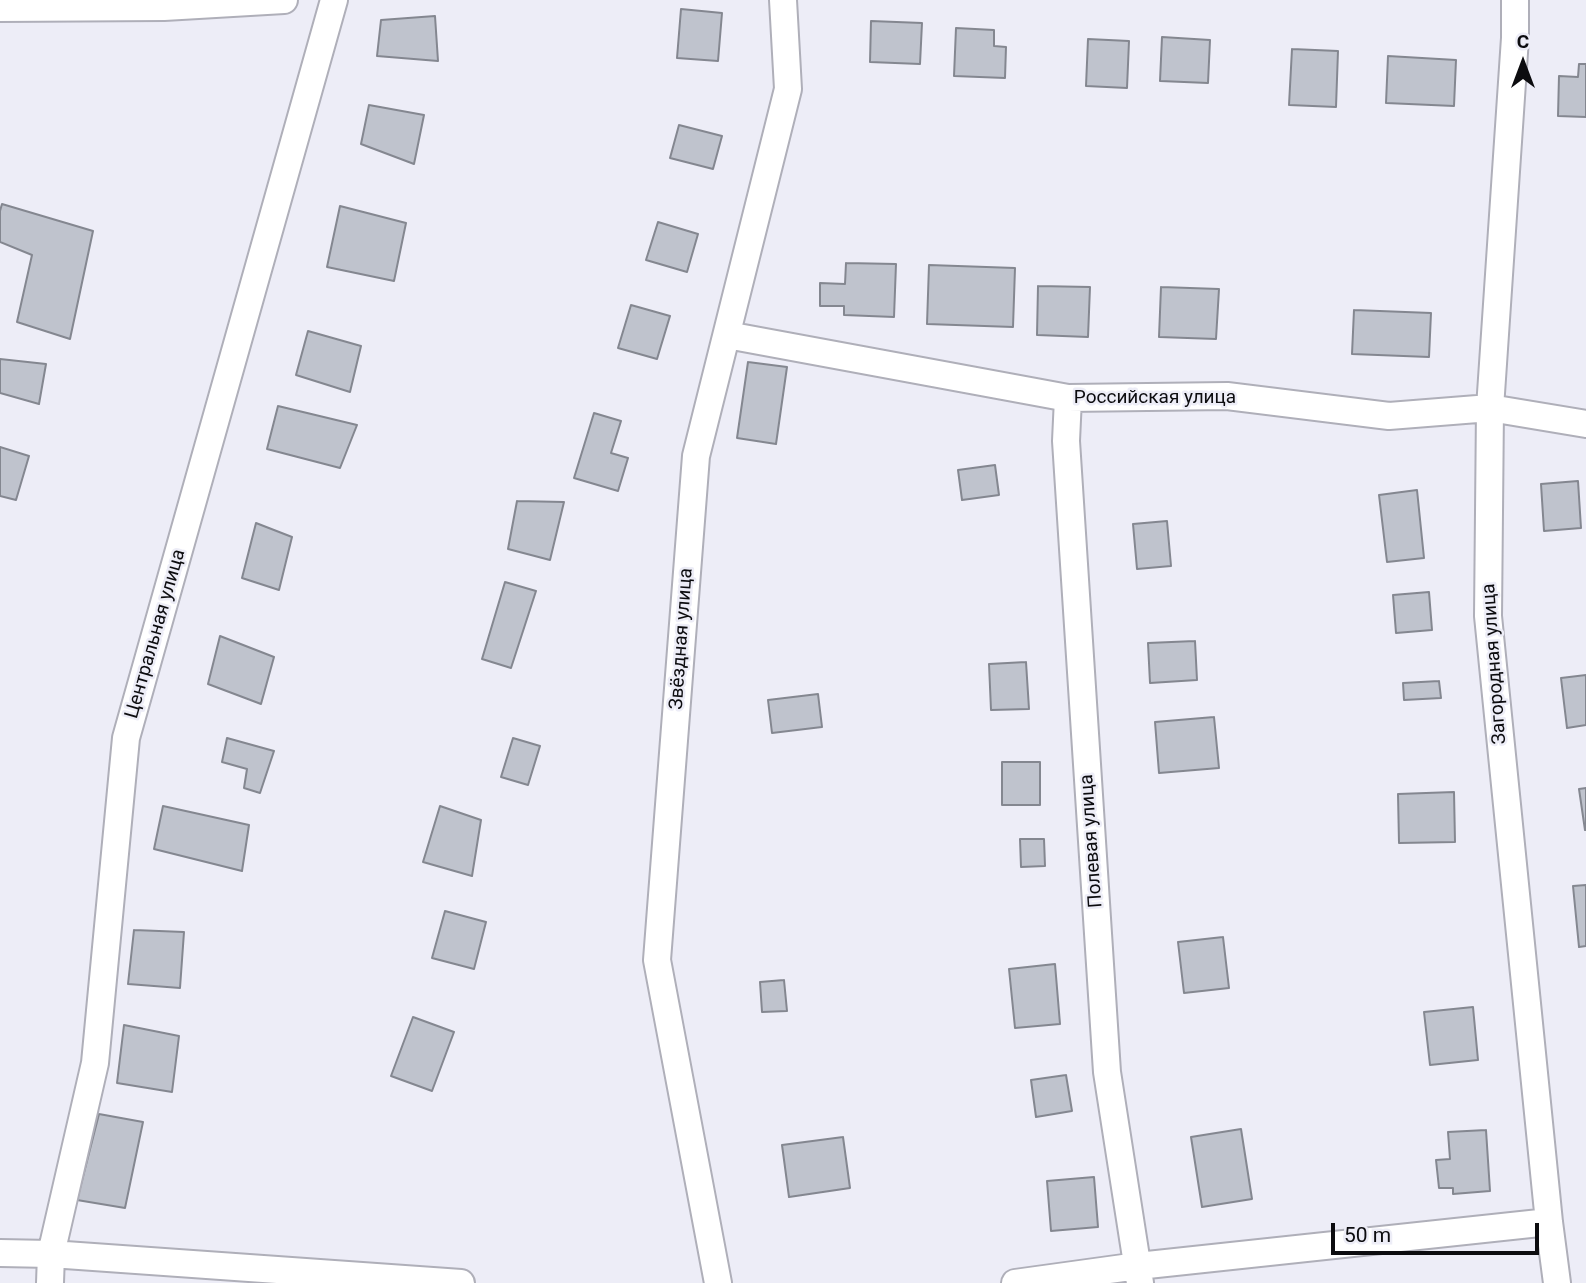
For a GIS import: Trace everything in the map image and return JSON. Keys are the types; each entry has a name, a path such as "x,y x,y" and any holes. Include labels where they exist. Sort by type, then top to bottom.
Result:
{"street":[{"path":"0,8 164,7 284,0"},
{"name":"Центральная улица","path":"50,1283 51,1254 95,1063 127,738 334,0"},
{"name":"Звёздная улица","path":"718,1283 657,960 696,456 788,89 783,0"},
{"name":"Загородная улица","path":"1515,0 1515,38 1490,408 1488,616 1557,1283"},
{"name":"Российская улица","path":"727,335 1068,398 1227,396 1389,416 1490,408 1586,424"},
{"name":"Полевая улица","path":"1068,398 1066,441 1107,1072 1139,1275"},
{"path":"1015,1283 1139,1275 1549,1222"},
{"path":"0,1253 51,1254 461,1283"}],"building":[{"path":"681,9 722,13 718,61 677,58"},
{"path":"435,16 438,61 377,56 381,20"},
{"path":"871,21 922,23 920,64 870,62"},
{"path":"956,28 994,30 994,46 1006,47 1005,78 954,76"},
{"path":"1162,37 1210,40 1208,83 1160,81"},
{"path":"1088,39 1129,41 1127,88 1086,86"},
{"path":"1292,49 1338,51 1336,107 1289,105"},
{"path":"1388,56 1456,60 1454,106 1386,103"},
{"path":"1579,64 1586,64 1586,117 1558,116 1559,76 1578,77"},
{"path":"369,105 424,115 414,164 361,144"},
{"path":"679,125 722,136 713,169 670,158"},
{"path":"2,204 93,231 70,339 17,322 32,255 0,242"},
{"path":"340,206 406,223 394,281 327,267"},
{"path":"658,222 698,234 687,272 646,260"},
{"path":"846,263 896,264 894,317 844,315 844,306 820,306 820,283 845,284"},
{"path":"929,265 1015,268 1013,327 927,324"},
{"path":"1038,286 1090,287 1088,337 1037,335"},
{"path":"1161,287 1219,289 1216,339 1159,337"},
{"path":"631,305 670,316 657,359 618,348"},
{"path":"1354,310 1431,313 1429,357 1352,354"},
{"path":"308,331 361,346 350,392 296,375"},
{"path":"0,359 46,364 39,404 0,393"},
{"path":"748,362 787,367 776,444 737,438"},
{"path":"278,406 357,425 340,468 267,449"},
{"path":"594,413 621,421 611,453 628,458 618,491 574,478"},
{"path":"0,447 29,456 16,500 0,496"},
{"path":"995,465 999,495 962,500 958,470"},
{"path":"1578,481 1581,528 1544,531 1541,484"},
{"path":"1417,490 1424,558 1387,562 1379,495"},
{"path":"517,501 564,502 550,560 508,549"},
{"path":"1167,521 1171,566 1137,569 1133,524"},
{"path":"256,523 292,537 279,590 242,578"},
{"path":"505,582 536,591 511,668 482,659"},
{"path":"1429,592 1432,630 1396,633 1393,595"},
{"path":"220,636 274,657 261,704 208,684"},
{"path":"1195,641 1197,680 1150,683 1148,643"},
{"path":"1026,662 1029,709 991,710 989,664"},
{"path":"1586,675 1586,725 1567,728 1561,678"},
{"path":"1439,681 1441,698 1404,700 1403,683"},
{"path":"818,694 822,727 772,733 768,700"},
{"path":"1214,717 1219,768 1159,773 1155,722"},
{"path":"227,738 274,751 260,793 244,788 247,769 222,762"},
{"path":"513,738 540,746 528,785 501,777"},
{"path":"1002,762 1040,762 1040,805 1002,805"},
{"path":"1586,788 1586,830 1585,830 1579,789"},
{"path":"1454,792 1455,842 1399,843 1398,794"},
{"path":"163,806 249,825 242,871 154,849"},
{"path":"440,806 481,820 472,876 423,862"},
{"path":"1020,839 1044,839 1045,866 1021,867"},
{"path":"1586,885 1586,946 1579,947 1573,886"},
{"path":"445,911 486,922 474,969 432,958"},
{"path":"134,930 184,932 180,988 128,984"},
{"path":"1223,937 1229,988 1184,993 1178,942"},
{"path":"1055,964 1060,1024 1015,1028 1009,969"},
{"path":"784,980 787,1011 762,1012 760,982"},
{"path":"1473,1007 1478,1060 1430,1065 1424,1012"},
{"path":"413,1017 454,1032 432,1091 391,1076"},
{"path":"124,1025 179,1036 172,1092 117,1083"},
{"path":"1066,1075 1072,1111 1036,1117 1031,1080"},
{"path":"99,1114 143,1122 125,1208 77,1200"},
{"path":"1241,1129 1252,1199 1202,1207 1191,1137"},
{"path":"1486,1130 1490,1191 1453,1194 1453,1188 1439,1188 1436,1160 1450,1159 1448,1132"},
{"path":"843,1137 850,1188 789,1197 782,1145"},
{"path":"1094,1177 1098,1227 1051,1231 1047,1181"}]}
